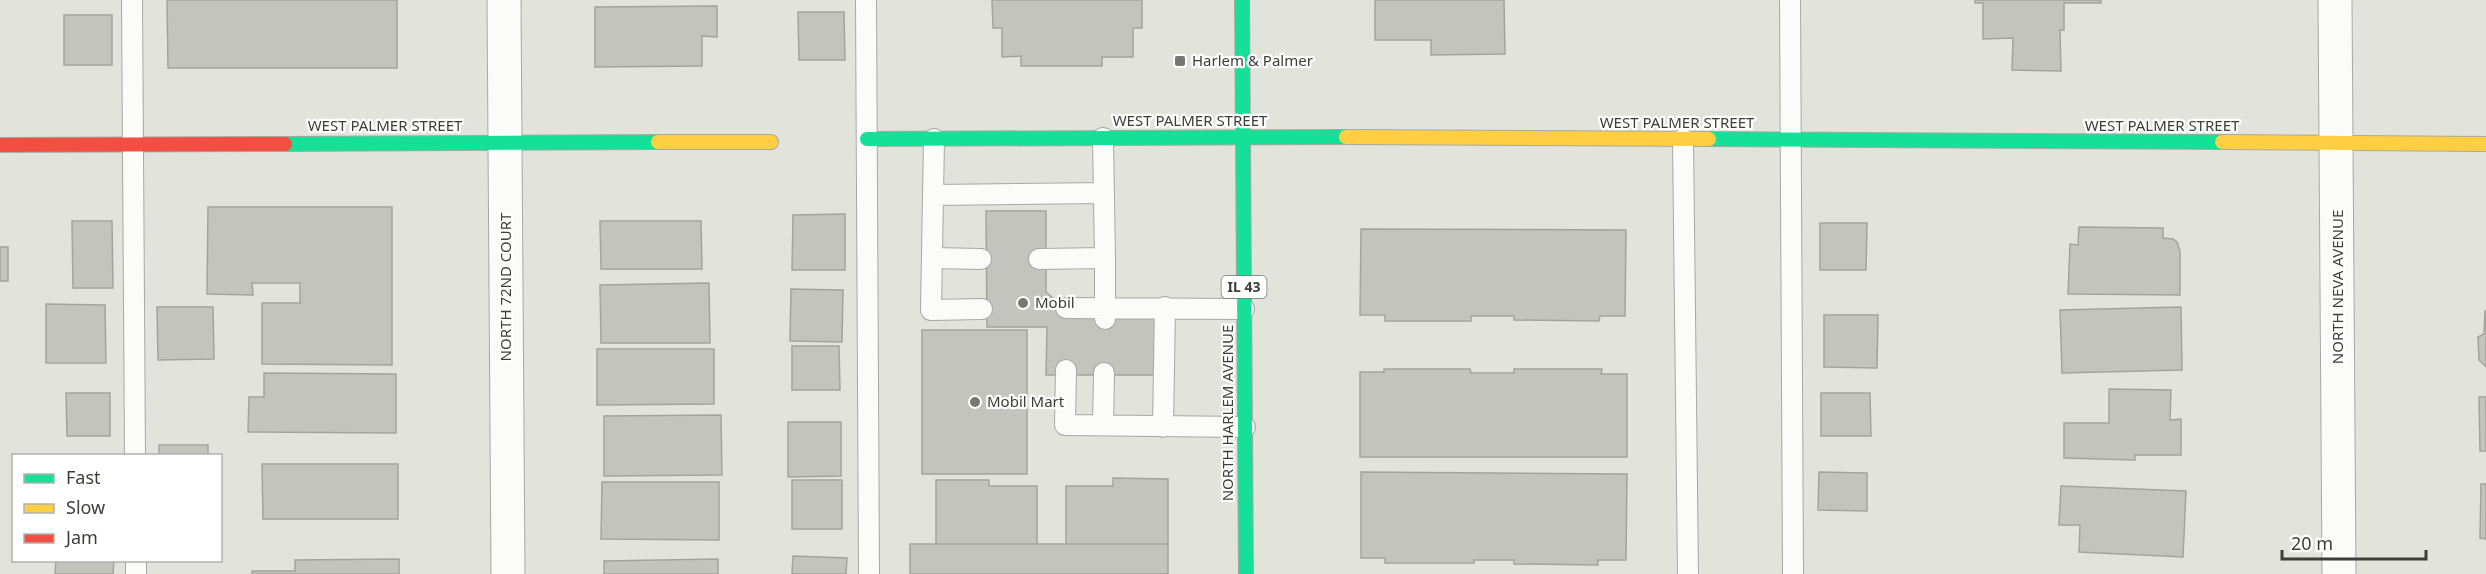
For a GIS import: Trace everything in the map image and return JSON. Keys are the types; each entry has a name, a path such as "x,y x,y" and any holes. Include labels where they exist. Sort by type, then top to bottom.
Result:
{"street":[{"name":"NORTH 72ND COURT","path":"504,0 508,574"},
{"name":"NORTH HARLEM AVENUE","path":"1242,0 1246,574"},
{"name":"NORTH NEVA AVENUE","path":"2335,0 2339,574"},
{"name":"WEST PALMER STREET","path":"867,139 1243,136 2486,144"},
{"name":"WEST PALMER STREET","path":"0,145 771,142"}],"lane":[{"path":"132,0 135,454"},
{"path":"866,0 869,574"},
{"path":"1790,0 1793,574"},
{"path":"1103,138 1105,313"},
{"path":"934,139 932,310 982,309"},
{"path":"1683,139 1688,574"},
{"path":"933,195 1104,193"},
{"path":"932,258 981,259"},
{"path":"1039,259 1105,258"},
{"path":"1163,426 1165,307"},
{"path":"1064,311 1105,313 1165,307 1244,309"},
{"path":"1066,370 1065,425 1245,427"},
{"path":"1104,373 1104,425"}],"building":[{"path":"167,0 397,0 397,68 168,68"},
{"path":"992,0 1142,0 1142,28 1133,28 1133,57 1102,57 1102,66 1021,66 1021,56 1002,57 1002,28 993,28"},
{"path":"1375,0 1504,0 1505,54 1431,55 1431,40 1375,40"},
{"path":"1975,0 2101,0 2101,3 2064,3 2064,30 2060,30 2061,71 2012,70 2013,38 1983,39 1983,3 1975,3"},
{"path":"717,6 717,37 702,36 702,66 595,67 595,7"},
{"path":"798,12 844,12 845,60 799,60"},
{"path":"64,15 112,15 112,65 64,65"},
{"path":"208,207 392,207 392,365 262,364 262,303 300,303 300,283 252,283 253,295 207,294"},
{"name":"Mobil","path":"986,211 1046,211 1046,292 1073,315 1157,315 1157,375 1046,375 1047,327 987,327"},
{"path":"845,214 845,270 792,270 793,215"},
{"path":"72,221 112,221 113,288 73,288"},
{"path":"600,221 701,221 702,269 601,269"},
{"path":"1820,223 1867,223 1866,270 1820,270"},
{"path":"2079,227 2163,228 2163,238 2177,242 2180,251 2180,295 2068,294 2070,244 2078,245"},
{"path":"1361,229 1626,230 1625,316 1600,316 1599,321 1514,320 1514,316 1471,316 1471,321 1385,321 1385,315 1360,315"},
{"path":"0,247 8,247 8,281 0,281"},
{"path":"709,283 710,343 601,343 600,285"},
{"path":"791,289 843,290 842,342 790,341"},
{"path":"46,304 105,305 106,363 46,363"},
{"path":"157,307 213,307 214,359 158,360"},
{"path":"2181,307 2182,370 2062,373 2060,310"},
{"path":"2485,311 2486,367 2479,360 2478,337 2484,334"},
{"path":"1824,315 1878,315 1877,368 1824,367"},
{"name":"Mobil Mart","path":"922,330 1027,330 1027,474 922,474"},
{"path":"792,346 839,346 840,390 792,390"},
{"path":"597,349 714,349 714,404 597,405"},
{"path":"1384,369 1470,369 1471,373 1514,373 1514,369 1602,369 1601,374 1627,374 1627,457 1360,457 1360,372 1384,372"},
{"path":"264,373 396,374 396,433 248,432 249,397 264,397"},
{"path":"2109,389 2171,390 2170,420 2181,419 2181,455 2135,455 2135,460 2064,458 2064,423 2109,423"},
{"path":"66,393 110,393 110,436 67,436"},
{"path":"1821,393 1870,393 1871,436 1821,436"},
{"path":"2479,397 2486,397 2486,451 2480,451"},
{"path":"721,415 722,475 604,476 604,416"},
{"path":"788,422 841,422 841,476 788,477"},
{"path":"159,445 208,445 208,454 159,454"},
{"path":"262,464 398,464 398,519 263,519"},
{"path":"1361,472 1627,474 1626,560 1598,560 1598,565 1514,564 1514,560 1474,560 1474,563 1385,563 1385,558 1361,558"},
{"path":"1819,472 1867,473 1867,511 1818,510"},
{"path":"1113,478 1168,479 1168,544 1066,544 1066,486 1113,486"},
{"path":"792,480 842,480 842,529 792,529"},
{"path":"936,480 989,480 989,486 1037,486 1037,544 936,544"},
{"path":"602,482 719,482 719,540 601,539"},
{"path":"2481,484 2486,484 2486,539 2480,538"},
{"path":"2061,486 2186,491 2183,557 2079,552 2080,525 2059,525"},
{"path":"910,544 1168,544 1168,574 910,574"},
{"path":"793,556 847,558 846,574 792,574"},
{"path":"399,559 399,574 252,574 252,571 295,571 295,560"},
{"path":"718,559 718,574 604,574 604,561"},
{"path":"56,562 114,562 113,574 55,574"}],"traffic: fast":[{"path":"1242,0 1246,574"},
{"path":"867,139 1346,137"},
{"path":"1709,139 2222,142"},
{"path":"285,144 658,142"}],"traffic: slow":[{"path":"1346,137 1709,139"},
{"path":"658,142 771,142"},
{"path":"2222,142 2486,144"}],"traffic: jam":[{"path":"0,145 285,144"}],"place":[{"name":"Harlem & Palmer","path":"1180,61"},
{"name":"Mobil","path":"1023,303"},
{"name":"Mobil Mart","path":"975,402"}]}
